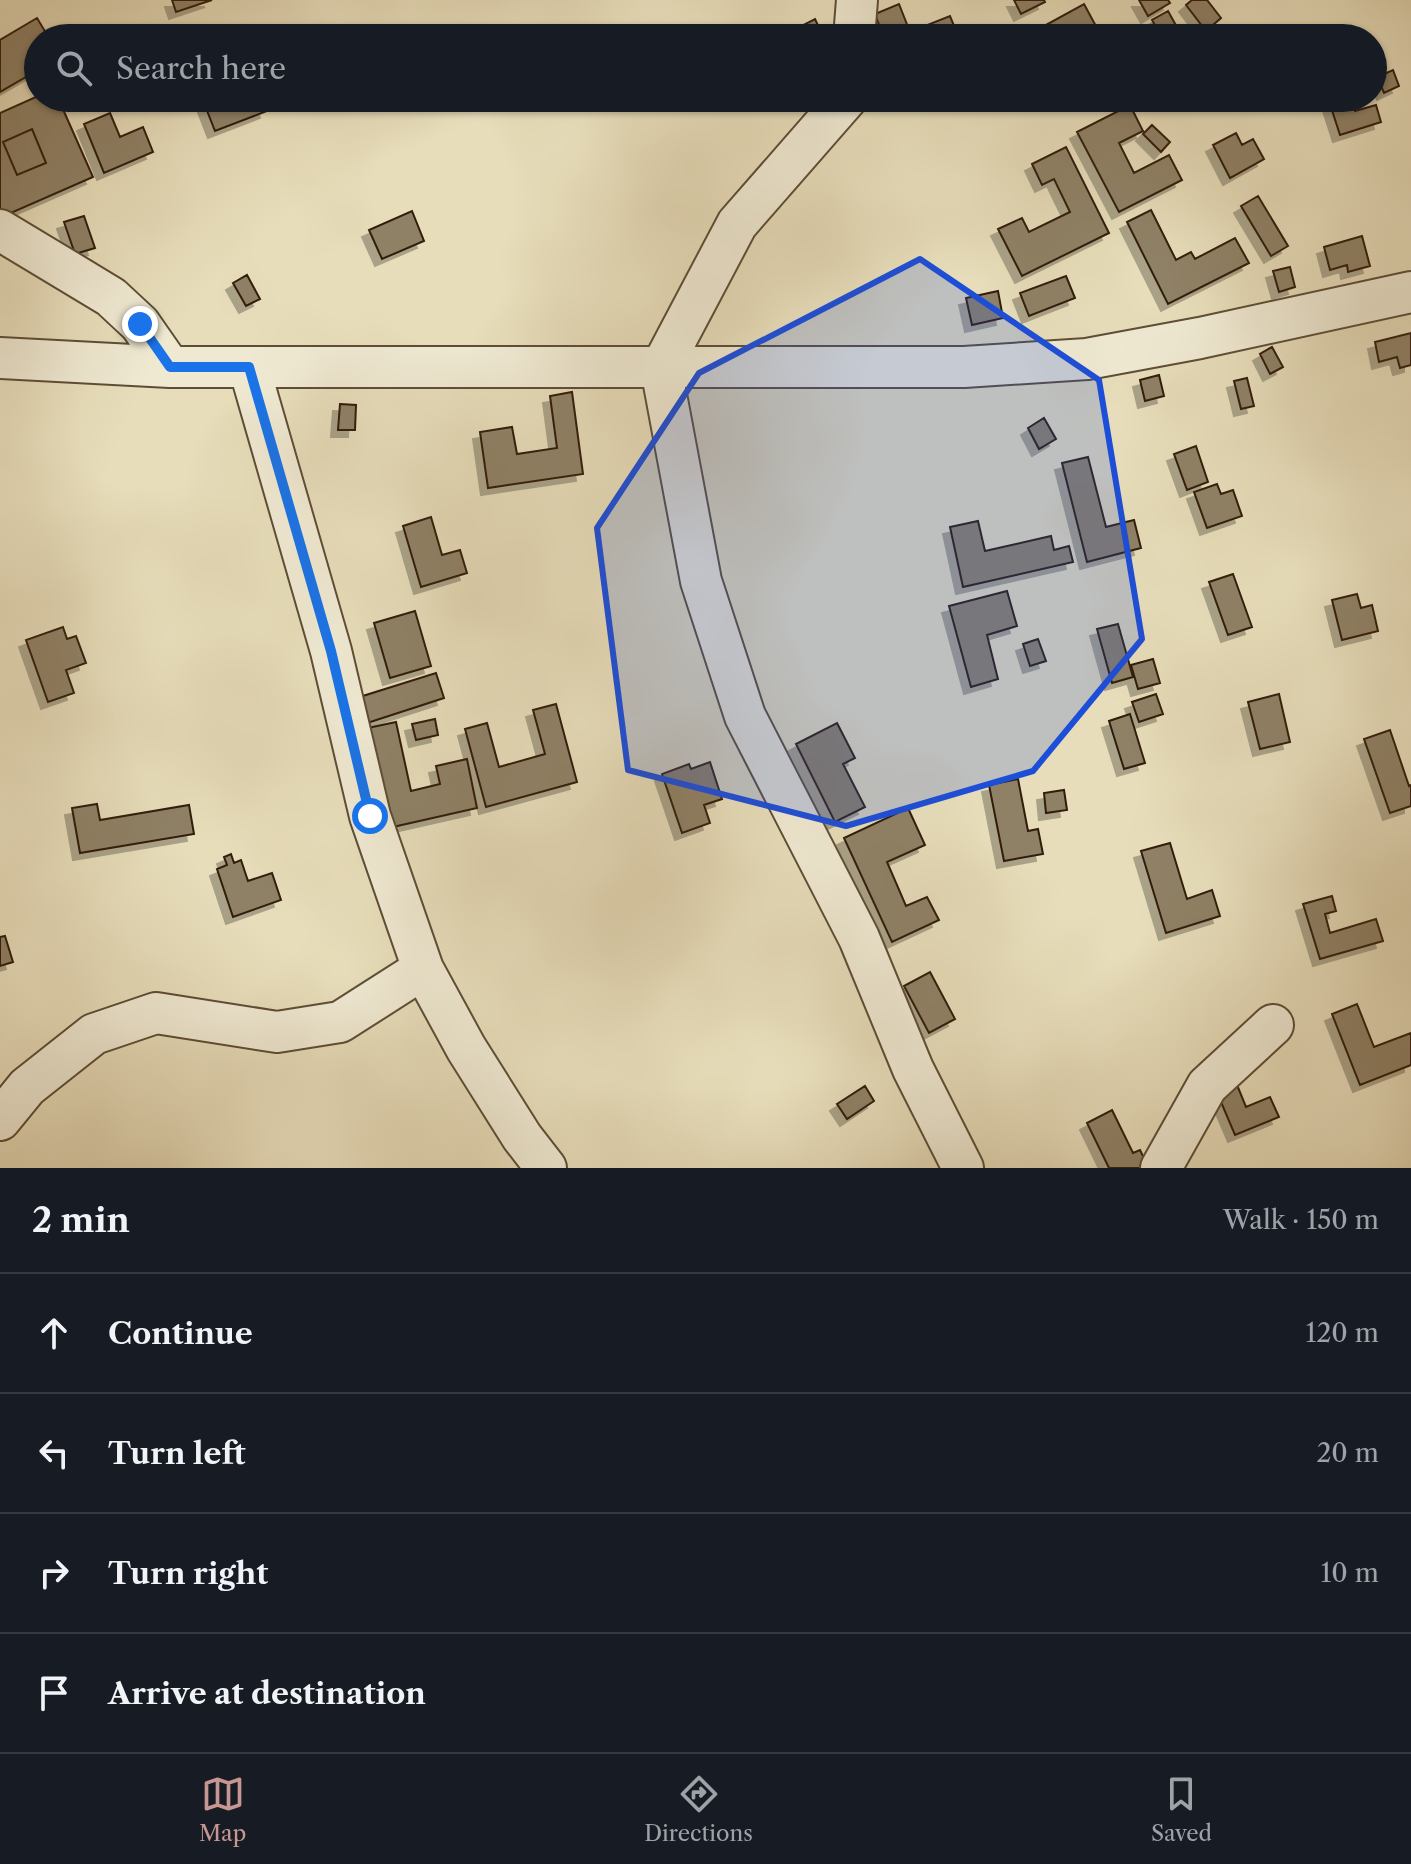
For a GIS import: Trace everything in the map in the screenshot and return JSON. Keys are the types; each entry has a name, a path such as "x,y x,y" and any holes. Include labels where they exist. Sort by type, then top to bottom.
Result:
{"street":[{"path":"855,24 857,0"},
{"path":"835,112 737,224 661,368 701,581 745,716 859,938 913,1069 963,1168"},
{"path":"0,230 111,297 140,324 170,367"},
{"path":"0,358 170,367 964,367 1087,359 1411,292"},
{"path":"249,367 331,651 370,816 423,969 466,1048 522,1137 546,1168"},
{"path":"0,1120 27,1087 94,1034 156,1013 277,1032 340,1022 423,969"},
{"path":"1161,1168 1207,1086 1273,1025"}],"highlighted area":[{"path":"920,259 1099,380 1142,639 1033,771 846,826 628,770 597,528 699,373"}],"building":[{"path":"172,0 212,0 176,12"},
{"path":"1014,0 1044,0 1045,2 1021,14"},
{"path":"1139,0 1168,0 1170,3 1148,16"},
{"path":"1192,0 1207,0 1221,18 1214,24 1201,24 1186,5"},
{"path":"899,4 907,24 879,24 875,14"},
{"path":"1084,4 1095,24 1048,24"},
{"path":"1168,11 1175,24 1154,24 1152,20"},
{"path":"950,16 953,24 930,24"},
{"path":"37,18 41,24 27,24"},
{"path":"24,26 24,78 0,92 0,40"},
{"path":"1393,70 1399,86 1387,92 1387,73"},
{"path":"24,102 24,112 64,112 93,177 4,216 0,208 0,113","holes":["32,129 46,163 17,175 3,142"]},
{"path":"208,112 264,112 215,131"},
{"path":"1116,112 1134,112 1143,131 1119,143 1134,173 1169,155 1182,180 1119,212 1077,132"},
{"path":"1333,112 1378,112 1381,122 1340,135"},
{"path":"110,113 120,137 143,127 153,152 104,173 84,124"},
{"path":"1152,125 1170,142 1161,152 1143,134"},
{"path":"32,129 46,163 17,175 3,142"},
{"path":"1236,133 1242,145 1253,139 1264,159 1230,178 1213,145"},
{"path":"1066,147 1109,233 1022,276 998,229 1022,218 1029,232 1070,212 1054,179 1042,185 1032,164"},
{"path":"1258,196 1288,246 1271,256 1241,206"},
{"path":"1151,210 1176,260 1191,252 1195,259 1235,238 1249,263 1168,304 1127,222"},
{"path":"412,211 424,241 382,259 369,230"},
{"path":"84,216 95,248 75,254 64,222"},
{"path":"1362,236 1370,266 1348,272 1347,265 1330,270 1324,247"},
{"path":"1290,267 1295,287 1279,292 1273,271"},
{"path":"247,275 260,299 246,306 233,283"},
{"path":"1066,276 1075,298 1029,316 1020,293"},
{"path":"998,291 1003,318 972,325 966,298"},
{"path":"1411,333 1411,365 1400,368 1397,357 1379,362 1375,342"},
{"path":"1272,347 1283,367 1270,374 1260,354"},
{"path":"1159,375 1164,396 1145,401 1140,380"},
{"path":"1247,378 1254,406 1241,409 1234,381"},
{"path":"572,392 583,474 488,488 480,432 512,427 517,454 557,448 550,396"},
{"path":"340,404 356,405 355,430 338,430"},
{"path":"1044,418 1056,439 1039,449 1028,428"},
{"path":"1196,446 1208,482 1187,490 1174,454"},
{"path":"1088,457 1106,527 1134,520 1141,548 1087,562 1062,463"},
{"path":"1217,484 1221,494 1233,490 1242,516 1207,528 1194,492"},
{"path":"431,517 442,555 460,550 467,573 421,587 403,526"},
{"path":"978,521 985,551 1051,536 1054,550 1069,546 1073,562 963,587 950,527"},
{"path":"1233,574 1252,627 1228,635 1209,582"},
{"path":"1007,591 1017,626 987,635 998,679 971,687 949,606"},
{"path":"1357,594 1361,608 1372,605 1378,631 1342,640 1332,600"},
{"path":"415,611 431,666 390,678 374,623"},
{"path":"1118,624 1133,677 1112,683 1097,629"},
{"path":"63,627 67,639 76,636 86,663 66,670 74,693 48,702 26,640"},
{"path":"1038,639 1046,661 1030,666 1023,644"},
{"path":"1153,659 1160,683 1138,689 1131,665"},
{"path":"436,673 444,698 358,726 350,700"},
{"path":"1156,694 1163,714 1139,722 1132,702"},
{"path":"1279,694 1290,742 1260,749 1248,702"},
{"path":"556,704 577,782 486,807 465,729 487,723 499,767 545,754 533,710"},
{"path":"1130,714 1145,763 1124,769 1109,721"},
{"path":"435,719 438,735 416,740 412,724"},
{"path":"396,722 411,791 440,784 436,766 467,759 477,808 384,829 363,729"},
{"path":"837,723 855,758 843,764 865,807 835,822 796,744"},
{"path":"1390,730 1411,785 1411,806 1390,813 1364,739"},
{"path":"710,762 722,799 704,805 710,823 682,833 662,774 689,764 691,769"},
{"path":"1018,779 1028,831 1038,829 1043,854 1004,861 989,785"},
{"path":"1064,790 1067,810 1046,813 1044,793"},
{"path":"97,804 100,820 189,805 194,834 80,853 72,808"},
{"path":"908,808 925,845 887,862 906,906 927,897 939,920 892,942 844,838"},
{"path":"1170,843 1187,899 1212,890 1220,916 1166,933 1141,851"},
{"path":"231,854 234,863 241,860 248,881 272,873 281,900 233,917 217,869 227,865 224,857"},
{"path":"1332,896 1336,911 1325,914 1330,933 1376,919 1383,941 1320,959 1303,904"},
{"path":"5,936 13,962 0,966 0,937"},
{"path":"930,972 955,1019 929,1033 904,986"},
{"path":"1357,1004 1374,1047 1411,1033 1411,1065 1360,1085 1332,1014"},
{"path":"1235,1080 1246,1107 1270,1097 1279,1117 1235,1135 1215,1088"},
{"path":"865,1086 874,1101 847,1119 837,1104"},
{"path":"1112,1110 1133,1153 1140,1150 1149,1168 1109,1168 1087,1123"}],"route":[{"path":"140,324 170,367 249,367 331,651 370,816"}]}
